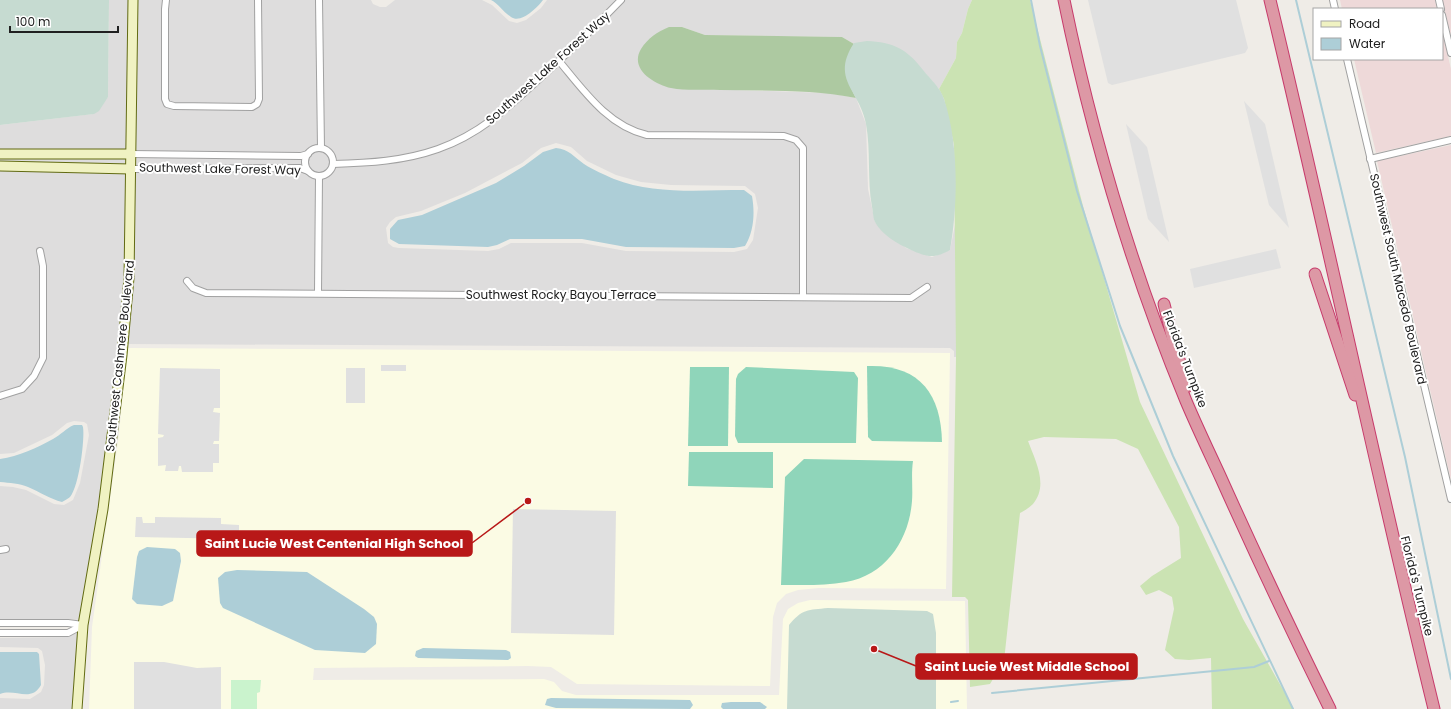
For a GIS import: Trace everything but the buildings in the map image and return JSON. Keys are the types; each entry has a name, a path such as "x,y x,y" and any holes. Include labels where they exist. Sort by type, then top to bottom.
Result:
{"highway":[{"name":"Florida's Turnpike","path":"1064,0 1096,132 1148,301 1186,402 1268,583 1330,709"},
{"name":"Florida's Turnpike","path":"1270,0 1315,188 1372,448 1434,709"},
{"path":"1315,274 1372,448"},
{"path":"1164,304 1201,434"}],"street":[{"name":"Southwest Cashmere Boulevard","path":"77,709 83,625 103,509 122,355 129,278 133,0"},
{"path":"166,0 165,99 167,104 174,106 252,107 257,104 259,99 258,0"},
{"path":"319,0 321,148"},
{"name":"Southwest Lake Forest Way","path":"333,164 371,163 409,157 439,149 464,138 485,126 559,61 621,0"},
{"path":"1443,19 1451,53"},
{"name":"Southwest South Macedo Boulevard","path":"1347,60 1451,498"},
{"path":"559,61 590,99 616,122 631,131 647,135 784,136 796,140 803,148 803,296"},
{"path":"1370,159 1451,140"},
{"path":"321,148 326,149 331,155 333,164 326,174 319,176 308,171 305,163 311,150 321,148"},
{"path":"0,154 131,154"},
{"name":"Southwest Lake Forest Way","path":"131,154 301,156 308,154"},
{"path":"238,155 242,162 240,168"},
{"path":"0,166 131,169"},
{"name":"Southwest Lake Forest Way","path":"131,169 300,168 308,171"},
{"path":"318,293 319,176"},
{"path":"0,396 5,396 22,389 34,376 43,358 43,266 40,251"},
{"name":"Southwest Rocky Bayou Terrace","path":"187,281 193,288 206,292 911,298 927,287"},
{"path":"0,623 68,623 83,625"},
{"path":"0,633 68,633 83,625"}],"shaded area":[{"path":"0,0 109,0 108,97 99,111 94,114 0,125"},
{"path":"109,0 129,0 128,150 0,150 0,125 93,114 108,97"},
{"path":"136,0 371,0 373,4 380,7 386,7 395,0 482,0 492,5 509,21 517,23 526,20 541,8 547,0 972,0 968,9 962,33 957,42 956,58 939,89 925,73 854,44 842,37 705,35 682,27 706,89 829,93 856,98 866,124 868,189 875,222 906,248 932,257 950,250 956,220 956,357 954,357 954,351 950,348 127,344","holes":["556,143 571,147 587,161 616,175 641,182 671,185 745,186 755,194 758,208 753,240 747,249 734,252 626,251 582,243 511,243 499,249 488,251 399,248 393,247 388,243 386,228 396,217 421,211 465,193 522,163 541,148"]},
{"path":"1088,0 1236,0 1248,48 1245,53 1112,85 1108,83"},
{"path":"1340,0 1435,0 1437,8 1342,8"},
{"path":"1442,0 1451,0 1451,36"},
{"path":"1443,35 1451,69 1451,136 1376,153 1354,60 1443,60"},
{"path":"867,41 892,45 905,52 917,63 935,84 944,99 949,117 955,154 956,194 950,250 939,255 926,255 901,245 886,235 878,227 874,220 866,124 863,112 849,85 845,66 847,56 854,43"},
{"path":"1244,101 1265,124 1289,228 1269,205"},
{"path":"1126,124 1147,147 1169,242 1148,219"},
{"path":"1451,145 1451,480 1377,161"},
{"path":"128,158 127,164 0,162 0,159"},
{"path":"0,170 127,173 125,277 118,354 99,508 80,620 0,619 0,486 26,490 54,504 64,505 73,500 80,483 89,435 87,424 84,422 74,421 67,423 52,435 14,453 0,454"},
{"path":"1276,249 1281,268 1194,288 1190,269"},
{"path":"127,348 950,353 946,589 819,588 798,590 786,594 777,603 773,617 770,686 577,684 551,667 528,666 314,668 313,680 544,679 554,682 562,691 576,695 779,695 783,619 788,609 798,603 810,600 965,601 967,709 89,709 92,627 119,434"},
{"path":"381,365 406,365 406,371 381,371"},
{"path":"160,368 220,369 220,408 214,408 213,412 220,413 219,441 214,441 213,444 219,444 219,463 213,463 213,472 182,472 181,466 179,466 178,471 165,471 166,465 158,466 158,438 163,437 164,435 158,434"},
{"path":"346,368 365,368 365,403 346,403"},
{"path":"513,509 616,511 614,635 511,633"},
{"path":"136,517 142,517 143,523 155,523 155,517 221,518 221,524 239,525 239,539 135,537"},
{"path":"828,608 927,611 933,614 936,633 936,709 787,709 789,625 798,616 806,611"},
{"path":"79,632 74,709 0,709 0,698 30,699 41,692 44,685 45,665 42,651 38,648 0,647 0,638 68,637"},
{"path":"134,662 164,662 197,668 221,667 221,709 134,709"}],"green space":[{"path":"972,0 1030,0 1083,206 1140,402 1243,619 1294,709 1212,709 1211,658 1189,660 1175,659 1165,650 1174,609 1172,597 1159,590 1146,595 1140,586 1152,576 1181,558 1179,527 1138,449 1116,439 1044,437 1028,441 1039,472 1040,489 1038,497 1033,504 1020,513 1004,661 990,684 970,687 968,600 965,597 952,597 956,357 954,145 944,99 939,89 956,58 957,42 962,33 968,9"},
{"path":"669,27 682,27 705,35 842,37 854,44 848,58 847,71 850,84 856,98 822,93 683,89 664,86 657,83 645,74 638,63 638,56 641,49 650,39 657,33"},
{"path":"867,366 901,370 913,376 924,385 932,396 937,409 941,425 942,442 872,441 868,437"},
{"path":"690,367 729,367 728,446 688,446"},
{"path":"746,367 854,372 858,378 856,443 738,443 735,436 736,379 738,374"},
{"path":"689,452 773,452 773,488 688,486"},
{"path":"804,459 913,461 912,501 906,529 893,554 884,564 873,572 846,582 814,585 781,585 785,477"},
{"path":"231,680 261,680 260,692 257,693 257,709 231,709"}],"water":[{"path":"491,0 543,0 537,7 524,17 515,19 508,15"},
{"path":"556,148 568,152 595,170 629,184 662,190 744,190 752,196 753,202 753,222 748,240 745,246 734,248 626,247 582,239 510,239 488,247 399,244 390,239 390,229 398,220 422,215 496,183 524,166 543,152"},
{"path":"74,425 82,425 83,442 79,474 73,492 69,498 62,502 25,486 14,483 0,482 0,459 21,454 47,442"},
{"path":"147,547 175,549 180,553 181,561 173,601 162,606 137,604 132,599 137,557 139,551"},
{"path":"237,570 307,572 374,617 377,624 376,644 365,653 315,650 223,608 220,603 218,578 225,572"},
{"path":"423,648 506,650 510,652 511,658 508,660 418,658 415,656 416,651"},
{"path":"0,652 37,652 39,654 41,685 37,690 28,694 0,694"},
{"path":"547,699 690,700 693,705 690,709 556,708 545,705"},
{"path":"760,702 767,707 765,709 723,709 721,707 722,703"}],"waterway":[{"path":"1031,0 1040,46 1077,191 1120,326 1173,456 1293,709"},
{"path":"1296,0 1405,457 1451,679"},
{"path":"992,693 1254,667 1269,661"},
{"path":"951,702 958,701"}],"place":[{"name":"Saint Lucie West Centenial High School","path":"528,501"},
{"name":"Saint Lucie West Middle School","path":"874,649"}]}
